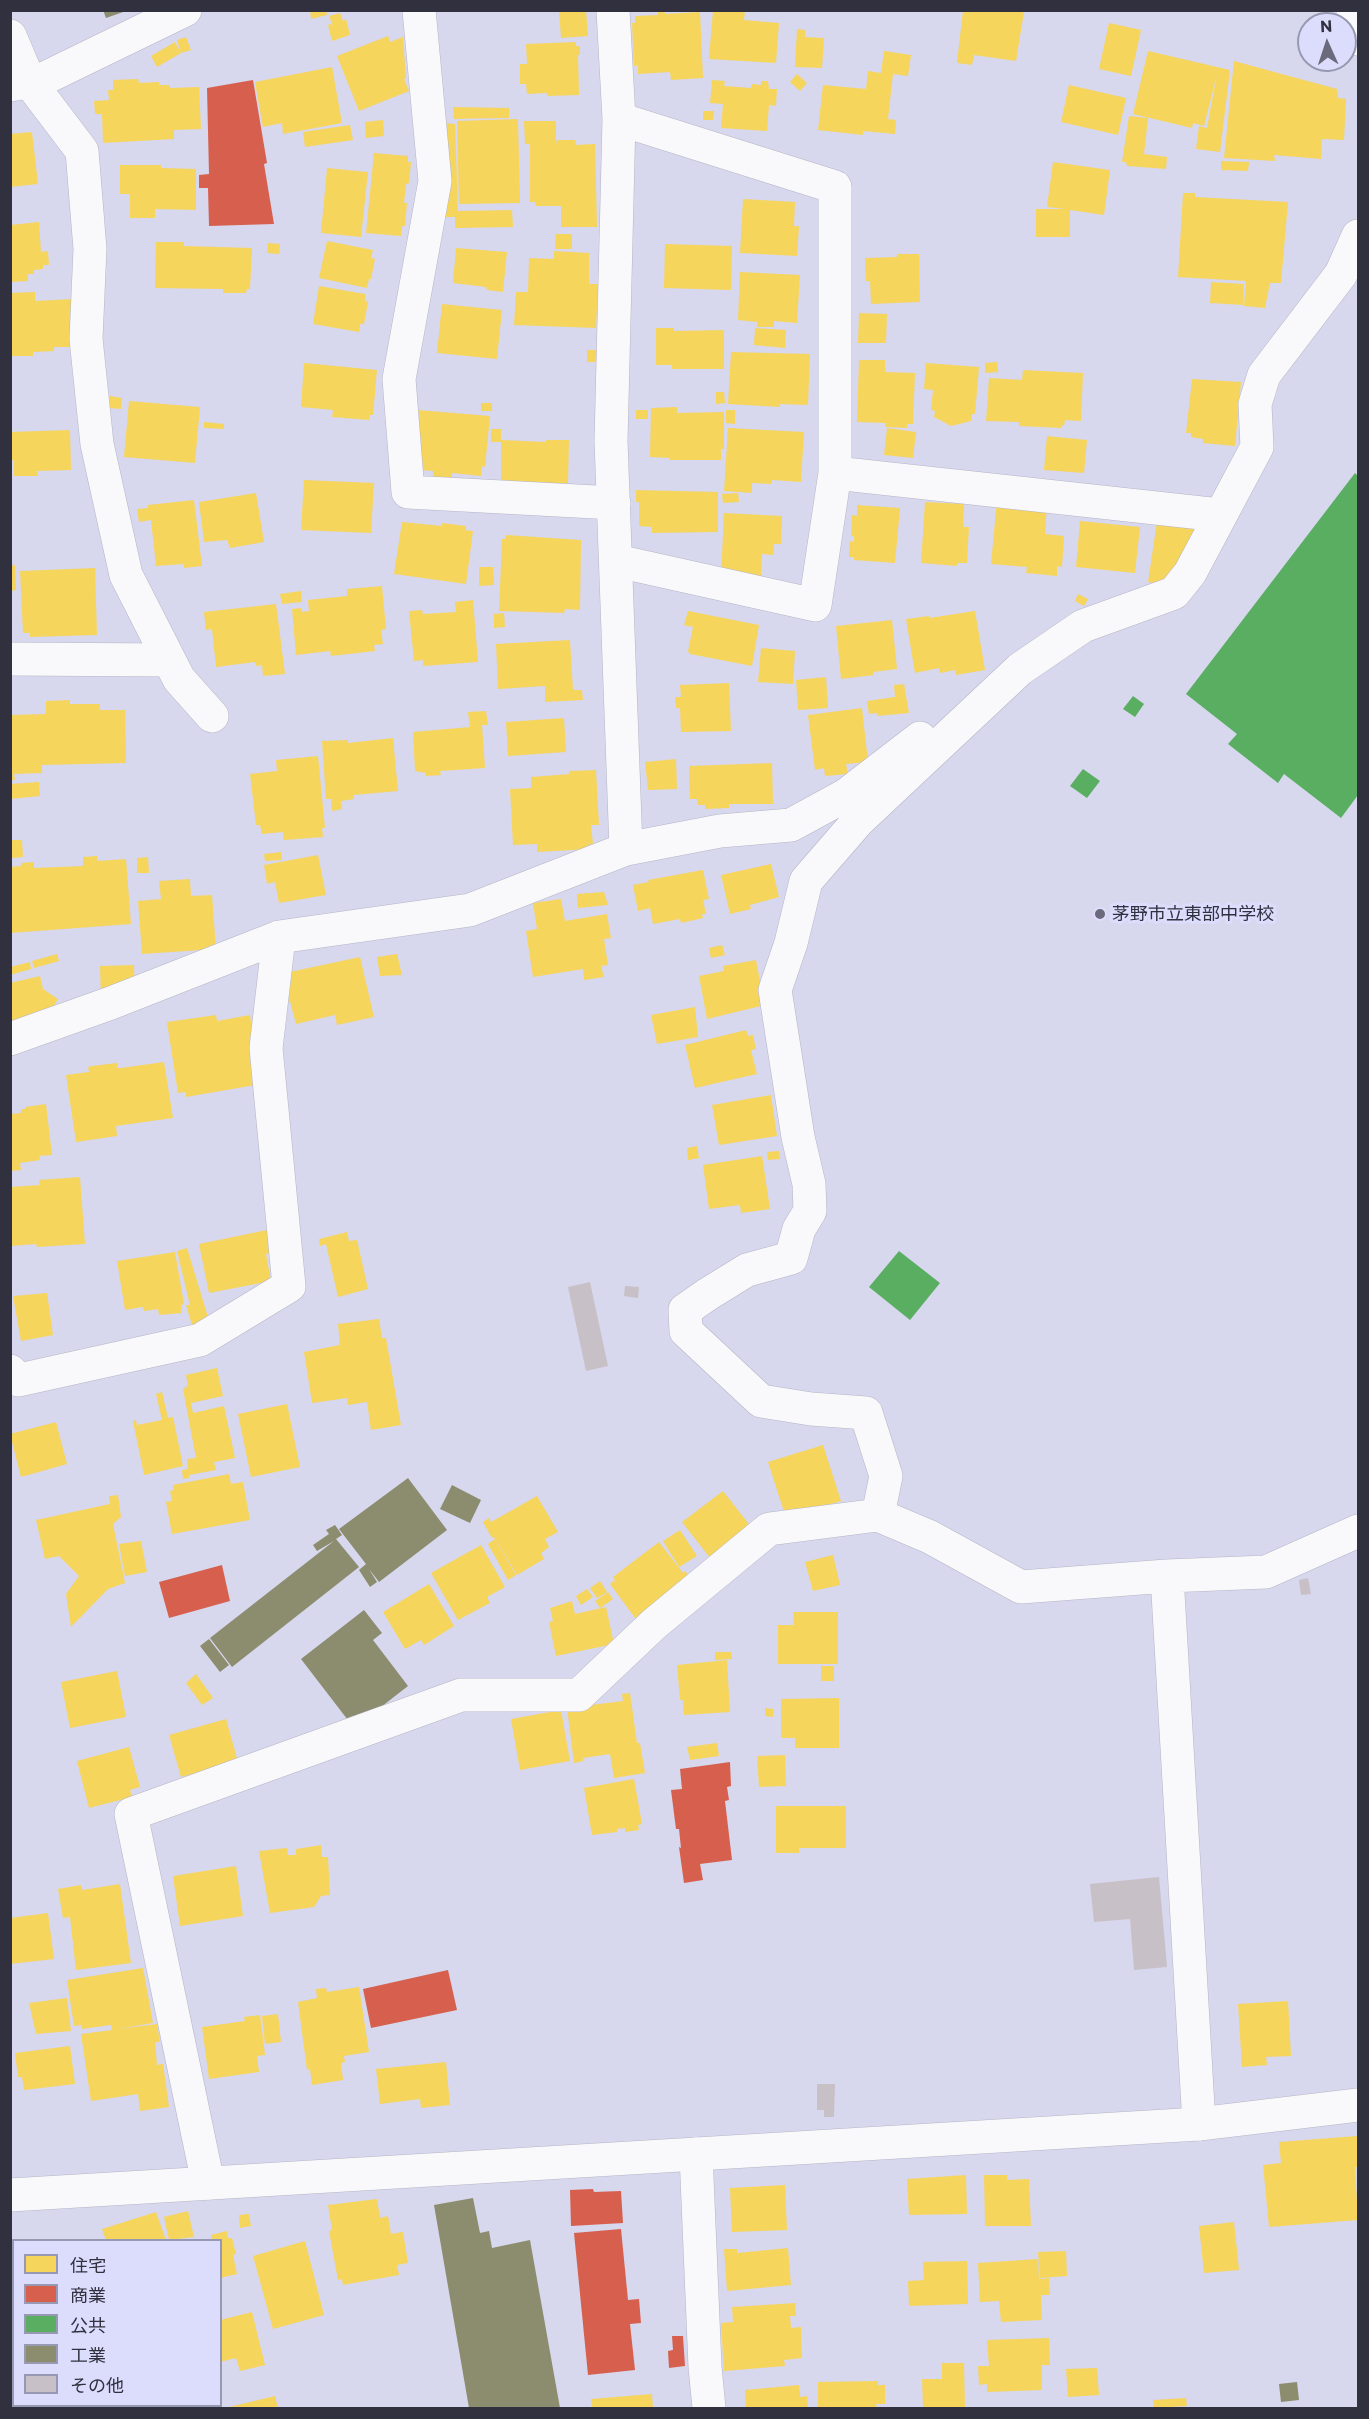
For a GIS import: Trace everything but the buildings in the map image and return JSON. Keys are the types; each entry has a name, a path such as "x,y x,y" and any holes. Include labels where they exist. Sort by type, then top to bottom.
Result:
{"street":[{"path":"20,83 43,79 185,10"},
{"path":"419,10 435,181 399,379 408,492 614,503"},
{"path":"613,10 619,119 611,441 626,849"},
{"path":"1353,10 1353,22 1359,39"},
{"path":"10,36 20,83 82,151 90,249 86,339 97,444 126,575 179,679 212,716"},
{"path":"617,561 815,605 836,473 835,187 619,119"},
{"path":"878,1515 886,1476 866,1413 811,1409 761,1401 686,1331 685,1310 747,1270 791,1258 799,1229 810,1211 809,1184 798,1137 775,990 791,943 806,882 858,821 1020,669 1083,626 1174,593 1190,573 1257,447 1255,404 1264,375 1341,274 1359,236"},
{"path":"836,473 1220,515"},
{"path":"10,658 169,660"},
{"path":"10,1039 111,1004 279,937 470,910 626,849 720,831 791,825 846,795 933,728 953,734"},
{"path":"10,1371 19,1380 200,1340 289,1286 266,1048 279,937"},
{"path":"208,2183 131,1814 461,1695 579,1695 654,1624 769,1529 878,1515 930,1537 1021,1587 1167,1576 1266,1572 1359,1531"},
{"path":"1167,1576 1198,2124"},
{"path":"10,2195 1198,2124 1359,2105"},
{"path":"696,2154 705,2367 709,2409"}],"place":[{"name":"茅野市立東部中学校","path":"1100,914"}]}
